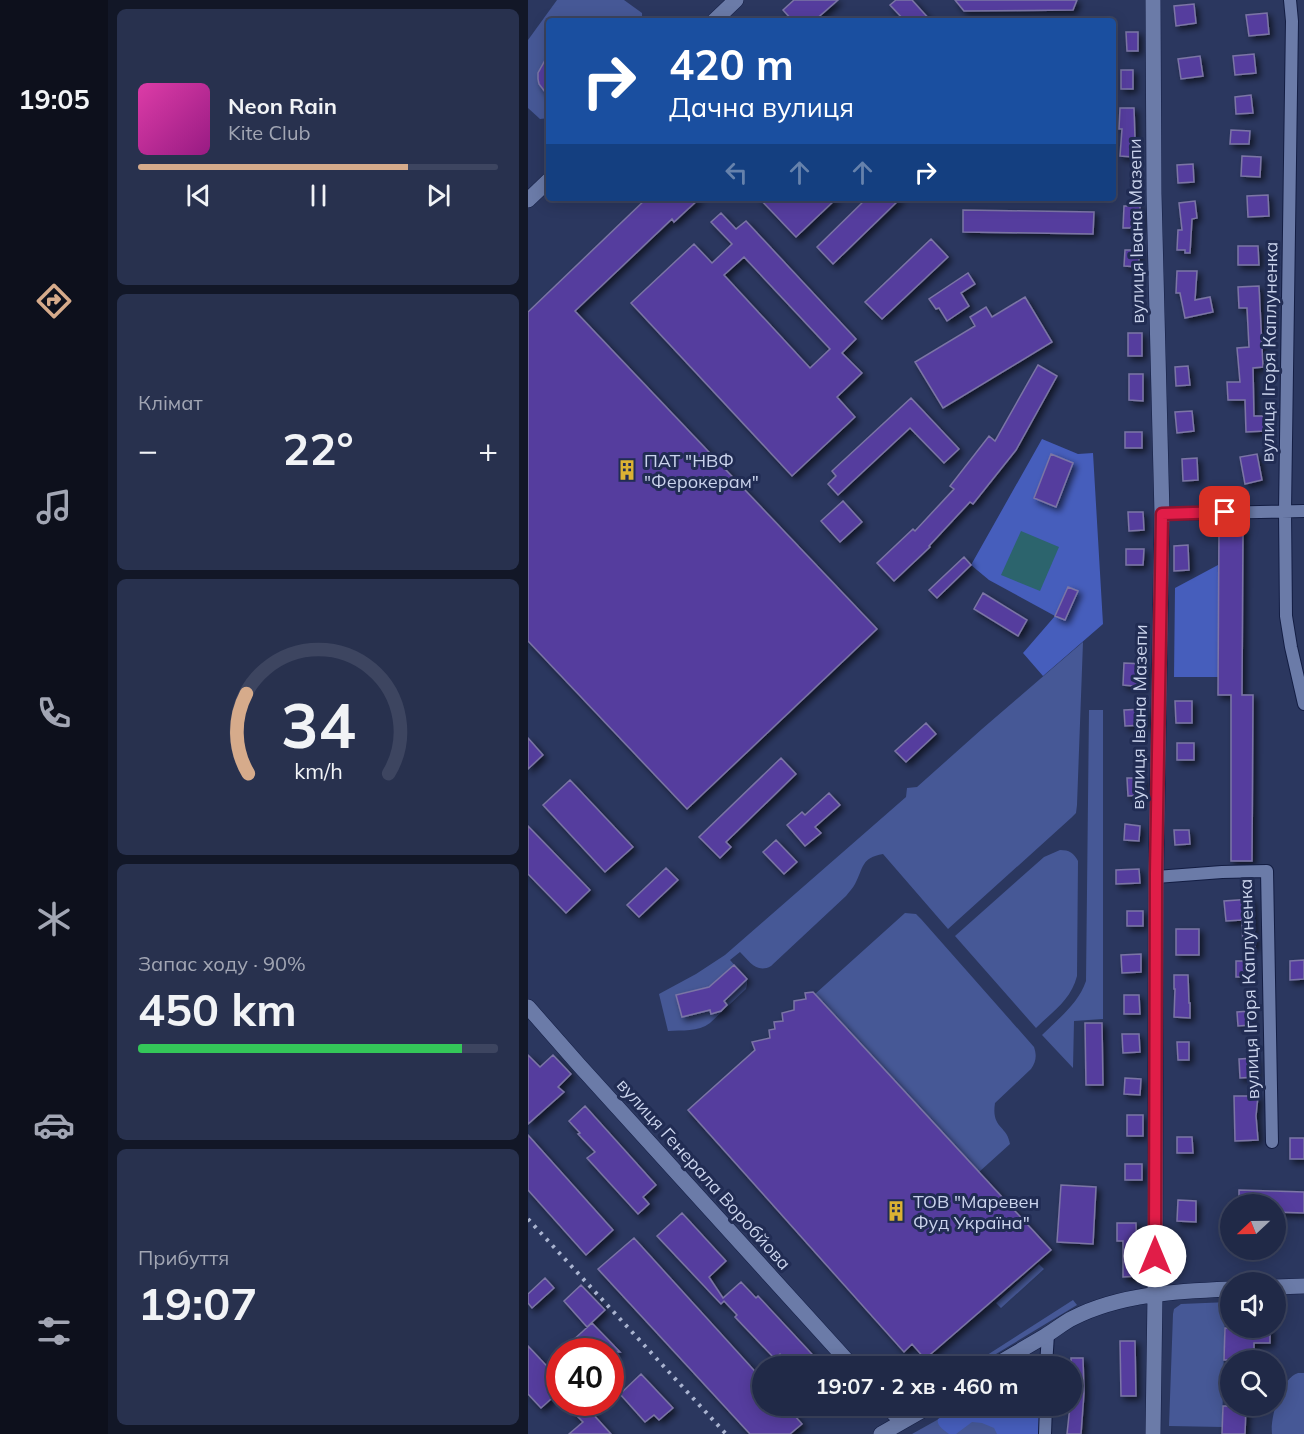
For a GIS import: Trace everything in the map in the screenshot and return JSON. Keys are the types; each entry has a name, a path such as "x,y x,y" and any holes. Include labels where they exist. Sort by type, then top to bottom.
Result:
{"street":[{"path":"717,18 736,0"},
{"name":"вулиця Івана Мазепи","path":"1153,1434 1156,878 1162,514 1154,194 1154,0"},
{"name":"вулиця Ігоря Каплуненка","path":"1290,0 1292,21 1285,511 1286,616 1304,704"},
{"path":"528,200 546,183"},
{"path":"1162,514 1304,511"},
{"name":"вулиця Ігоря Каплуненка","path":"1156,878 1222,872 1267,871 1272,1142"},
{"name":"вулиця Генерала Воробйова","path":"528,1007 843,1356"},
{"path":"1286,1287 1304,1286"},
{"path":"1011,1356 1073,1318 1098,1308 1155,1295 1220,1289"},
{"path":"1047,1356 1048,1334"},
{"path":"896,1416 902,1422"},
{"path":"881,1434 912,1416"},
{"path":"1045,1434 1046,1416"}],"shaded area":[{"path":"557,0 624,0 642,13 642,18 546,18 546,118 540,119 528,108 528,40"},
{"path":"1042,439 1078,454 1093,453 1103,624 1043,676 1023,653 1055,616 989,580 971,565"},
{"path":"1021,531 1059,547 1040,591 1001,575"},
{"path":"1218,565 1218,677 1174,677 1175,588"},
{"path":"1083,642 1077,805 1076,813 1071,818 948,929 883,854 871,858 864,864 854,886 846,896 771,966 757,967 740,952 730,960 747,979 746,989 710,1023 695,1029 668,1031 659,994 725,955 906,797 907,788 917,787"},
{"path":"1089,710 1103,710 1103,1019 1074,1021 1073,1068 1042,1035 1073,1004 1086,981"},
{"path":"1060,850 1071,852 1078,861 1077,976 1066,999 1036,1028 955,936 1044,857"},
{"path":"905,913 916,914 921,919 1035,1050 1036,1059 1031,1069 995,1103 995,1118 1006,1133 1010,1144 979,1172 815,994"},
{"path":"1039,1264 1044,1269 1001,1308 996,1303"},
{"path":"1073,1300 1077,1305 993,1356 986,1356"},
{"path":"1220,1302 1220,1338 1224,1338 1224,1350 1220,1350 1222,1427 1169,1426 1173,1314 1174,1309 1181,1304"},
{"path":"1304,1373 1304,1434 1272,1434 1274,1416 1286,1416 1286,1382 1292,1376"},
{"path":"943,1416 1039,1416 1038,1434 997,1434 994,1428 972,1422 956,1434 949,1434 939,1425 938,1419"},
{"path":"944,1416 1041,1416 1041,1434 912,1434"}],"building":[{"path":"794,0 838,0 817,18 790,18 783,10"},
{"path":"896,0 912,0 928,18 902,18 890,5"},
{"path":"955,0 1077,0 1073,10 964,11"},
{"path":"1194,4 1196,23 1176,26 1174,6"},
{"path":"1267,13 1269,34 1249,36 1246,15"},
{"path":"1126,32 1138,32 1138,51 1127,51"},
{"path":"1254,54 1256,73 1235,75 1233,56"},
{"path":"1200,56 1203,76 1181,79 1178,59"},
{"path":"546,58 546,93 539,84 538,73"},
{"path":"1121,70 1133,70 1133,89 1121,89"},
{"path":"1251,95 1253,113 1236,114 1235,97"},
{"path":"1120,108 1134,108 1133,157 1120,156 1122,129 1119,129"},
{"path":"1231,130 1250,131 1249,144 1230,144"},
{"path":"1242,156 1261,157 1260,177 1241,176"},
{"path":"1193,164 1194,182 1178,183 1177,165"},
{"path":"1268,195 1269,216 1248,217 1247,196"},
{"name":"ПАТ \"НВФ \"Ферокерам\"","path":"644,201 697,201 674,222 672,219 575,311 877,629 687,809 528,641 528,312"},
{"path":"762,201 834,201 796,237"},
{"path":"864,201 898,201 833,264 817,247"},
{"path":"1195,201 1197,218 1192,219 1190,253 1185,253 1185,250 1177,250 1178,230 1182,230 1179,203"},
{"path":"1124,206 1140,206 1140,228 1123,228"},
{"path":"963,210 1094,212 1093,234 963,232"},
{"path":"721,213 736,229 746,221 856,339 842,353 862,373 837,397 855,417 792,476 631,303 694,244 712,263 732,244 711,222","holes":["744,257 830,349 810,368 724,275"]},
{"path":"931,239 948,257 882,319 865,302"},
{"path":"1238,246 1258,246 1259,265 1238,265"},
{"path":"1125,250 1139,250 1139,267 1124,266"},
{"path":"1177,271 1197,271 1195,300 1210,297 1213,312 1185,318 1180,293 1176,293"},
{"path":"968,273 975,284 961,293 969,306 947,321 939,308 936,309 929,299"},
{"path":"1259,286 1263,367 1253,368 1254,416 1264,416 1265,431 1246,432 1245,400 1228,400 1227,382 1240,382 1237,348 1249,347 1247,308 1239,308 1238,287"},
{"path":"1025,297 1052,342 943,408 915,362 975,326 970,317 986,307 992,317"},
{"path":"1128,333 1142,333 1142,356 1128,356"},
{"path":"1038,365 1057,376 1016,450 973,504 970,502 930,547 894,581 877,563 913,529 915,531 954,489 950,486 989,436 995,441"},
{"path":"1188,366 1190,385 1176,386 1175,367"},
{"path":"1129,374 1143,374 1143,401 1129,400"},
{"path":"911,398 959,449 944,463 910,428 838,495 828,484 836,476 832,471"},
{"path":"1192,411 1194,431 1177,433 1175,412"},
{"path":"1125,432 1142,432 1142,448 1125,448"},
{"path":"1051,454 1073,463 1056,507 1034,498"},
{"path":"1257,454 1262,480 1245,484 1240,457"},
{"path":"1197,458 1198,480 1183,481 1182,459"},
{"path":"843,501 862,522 840,542 821,521"},
{"path":"1128,512 1143,512 1144,530 1129,531"},
{"path":"1219,528 1243,528 1242,695 1253,695 1252,861 1231,861 1231,695 1218,695"},
{"path":"1188,545 1189,570 1174,571 1174,546"},
{"path":"1126,549 1144,549 1143,565 1126,565"},
{"path":"964,557 971,565 937,598 929,590"},
{"path":"1068,587 1078,591 1065,620 1055,616"},
{"path":"983,593 1027,620 1018,636 974,609"},
{"path":"1124,663 1145,664 1143,687 1123,685"},
{"path":"1175,701 1192,701 1192,723 1176,723"},
{"path":"1144,709 1145,725 1125,726 1124,710"},
{"path":"926,723 936,734 906,762 895,751"},
{"path":"528,738 543,755 528,769"},
{"path":"1177,743 1194,743 1194,760 1177,760"},
{"path":"781,758 796,774 726,842 731,847 720,858 699,837"},
{"path":"1127,778 1143,778 1143,795 1128,796"},
{"path":"570,780 633,847 605,872 543,805"},
{"path":"829,793 840,805 815,827 821,833 805,846 787,825 802,812 805,815"},
{"path":"1125,824 1140,826 1139,841 1124,840"},
{"path":"528,826 590,890 566,913 528,874"},
{"path":"1174,830 1189,830 1190,844 1175,845"},
{"path":"776,840 797,862 784,874 763,852"},
{"path":"666,868 678,880 639,917 627,905"},
{"path":"1139,869 1140,883 1116,884 1116,870"},
{"path":"1252,899 1255,947 1243,947 1242,920 1226,921 1224,901"},
{"path":"1127,911 1143,911 1143,926 1127,926"},
{"path":"1176,929 1199,929 1199,955 1176,955"},
{"path":"1141,954 1141,972 1122,973 1121,955"},
{"path":"1304,960 1304,979 1290,980 1290,961"},
{"path":"1236,961 1250,961 1250,977 1236,977"},
{"path":"734,965 747,979 724,1001 727,1005 721,1011 711,1014 710,1010 682,1017 676,995 709,987"},
{"path":"1174,975 1188,975 1190,1018 1174,1017"},
{"name":"ТОВ \"Маревен Фуд Україна\"","path":"813,992 1051,1250 928,1356 922,1356 912,1344 904,1352 688,1110 755,1050 752,1042 770,1038 769,1030 775,1029 774,1022 783,1021 782,1013 794,1010 794,1001 806,999 805,993"},
{"path":"1124,995 1139,995 1140,1014 1124,1014"},
{"path":"1250,1011 1251,1025 1238,1026 1237,1012"},
{"path":"1085,1023 1102,1023 1103,1085 1086,1085"},
{"path":"1122,1034 1139,1034 1140,1052 1123,1053"},
{"path":"1177,1042 1189,1042 1189,1060 1178,1060"},
{"path":"528,1055 540,1067 553,1055 571,1074 558,1087 564,1092 528,1124"},
{"path":"1255,1058 1256,1077 1240,1078 1239,1059"},
{"path":"1125,1078 1141,1079 1140,1095 1124,1094"},
{"path":"1234,1096 1258,1096 1256,1116 1258,1140 1235,1141"},
{"path":"585,1106 656,1185 643,1197 649,1204 638,1214 587,1158 595,1152 569,1121"},
{"path":"1127,1115 1143,1115 1143,1136 1127,1136"},
{"path":"528,1135 613,1230 586,1255 528,1190"},
{"path":"1177,1137 1192,1137 1193,1153 1177,1153"},
{"path":"1290,1138 1304,1138 1304,1159 1290,1159"},
{"path":"1125,1164 1142,1164 1142,1180 1125,1180"},
{"path":"1061,1185 1096,1187 1093,1244 1057,1242"},
{"path":"1239,1190 1304,1192 1304,1213 1286,1212 1286,1194 1239,1194"},
{"path":"1178,1200 1196,1201 1196,1222 1177,1221"},
{"path":"682,1213 726,1261 709,1277 723,1298 741,1282 756,1298 758,1296 814,1356 782,1356 780,1354 772,1356 735,1317 737,1315 724,1301 721,1304 657,1236"},
{"path":"1117,1223 1136,1223 1140,1276 1123,1277 1123,1241 1117,1241"},
{"path":"634,1238 752,1368 752,1416 795,1416 802,1424 790,1434 750,1434 598,1269"},
{"path":"545,1278 554,1288 532,1308 528,1303 528,1294"},
{"path":"581,1285 605,1310 587,1327 564,1301"},
{"path":"592,1323 606,1338 575,1338"},
{"path":"1225,1338 1270,1338 1270,1343 1254,1343 1254,1350 1224,1350"},
{"path":"1120,1341 1135,1341 1136,1396 1121,1396"},
{"path":"528,1346 546,1365 546,1404 541,1408 528,1394"},
{"path":"1083,1358 1084,1393 1081,1434 1067,1434 1069,1416 1082,1416"},
{"path":"641,1374 673,1408 659,1420 654,1415 645,1422 624,1398 624,1390"},
{"path":"577,1416 595,1416 611,1434 569,1434 583,1422"},
{"path":"1223,1416 1246,1416 1245,1434 1222,1434"}],"railway":[{"path":"528,1219 726,1434"}],"place":[{"name":"ПАТ \"НВФ \"Ферокерам\"","path":"627,470"},
{"name":"ТОВ \"Маревен Фуд Україна\"","path":"896,1211"}],"route":[{"path":"1155,1256 1156,874 1162,514 1225,512"}]}
